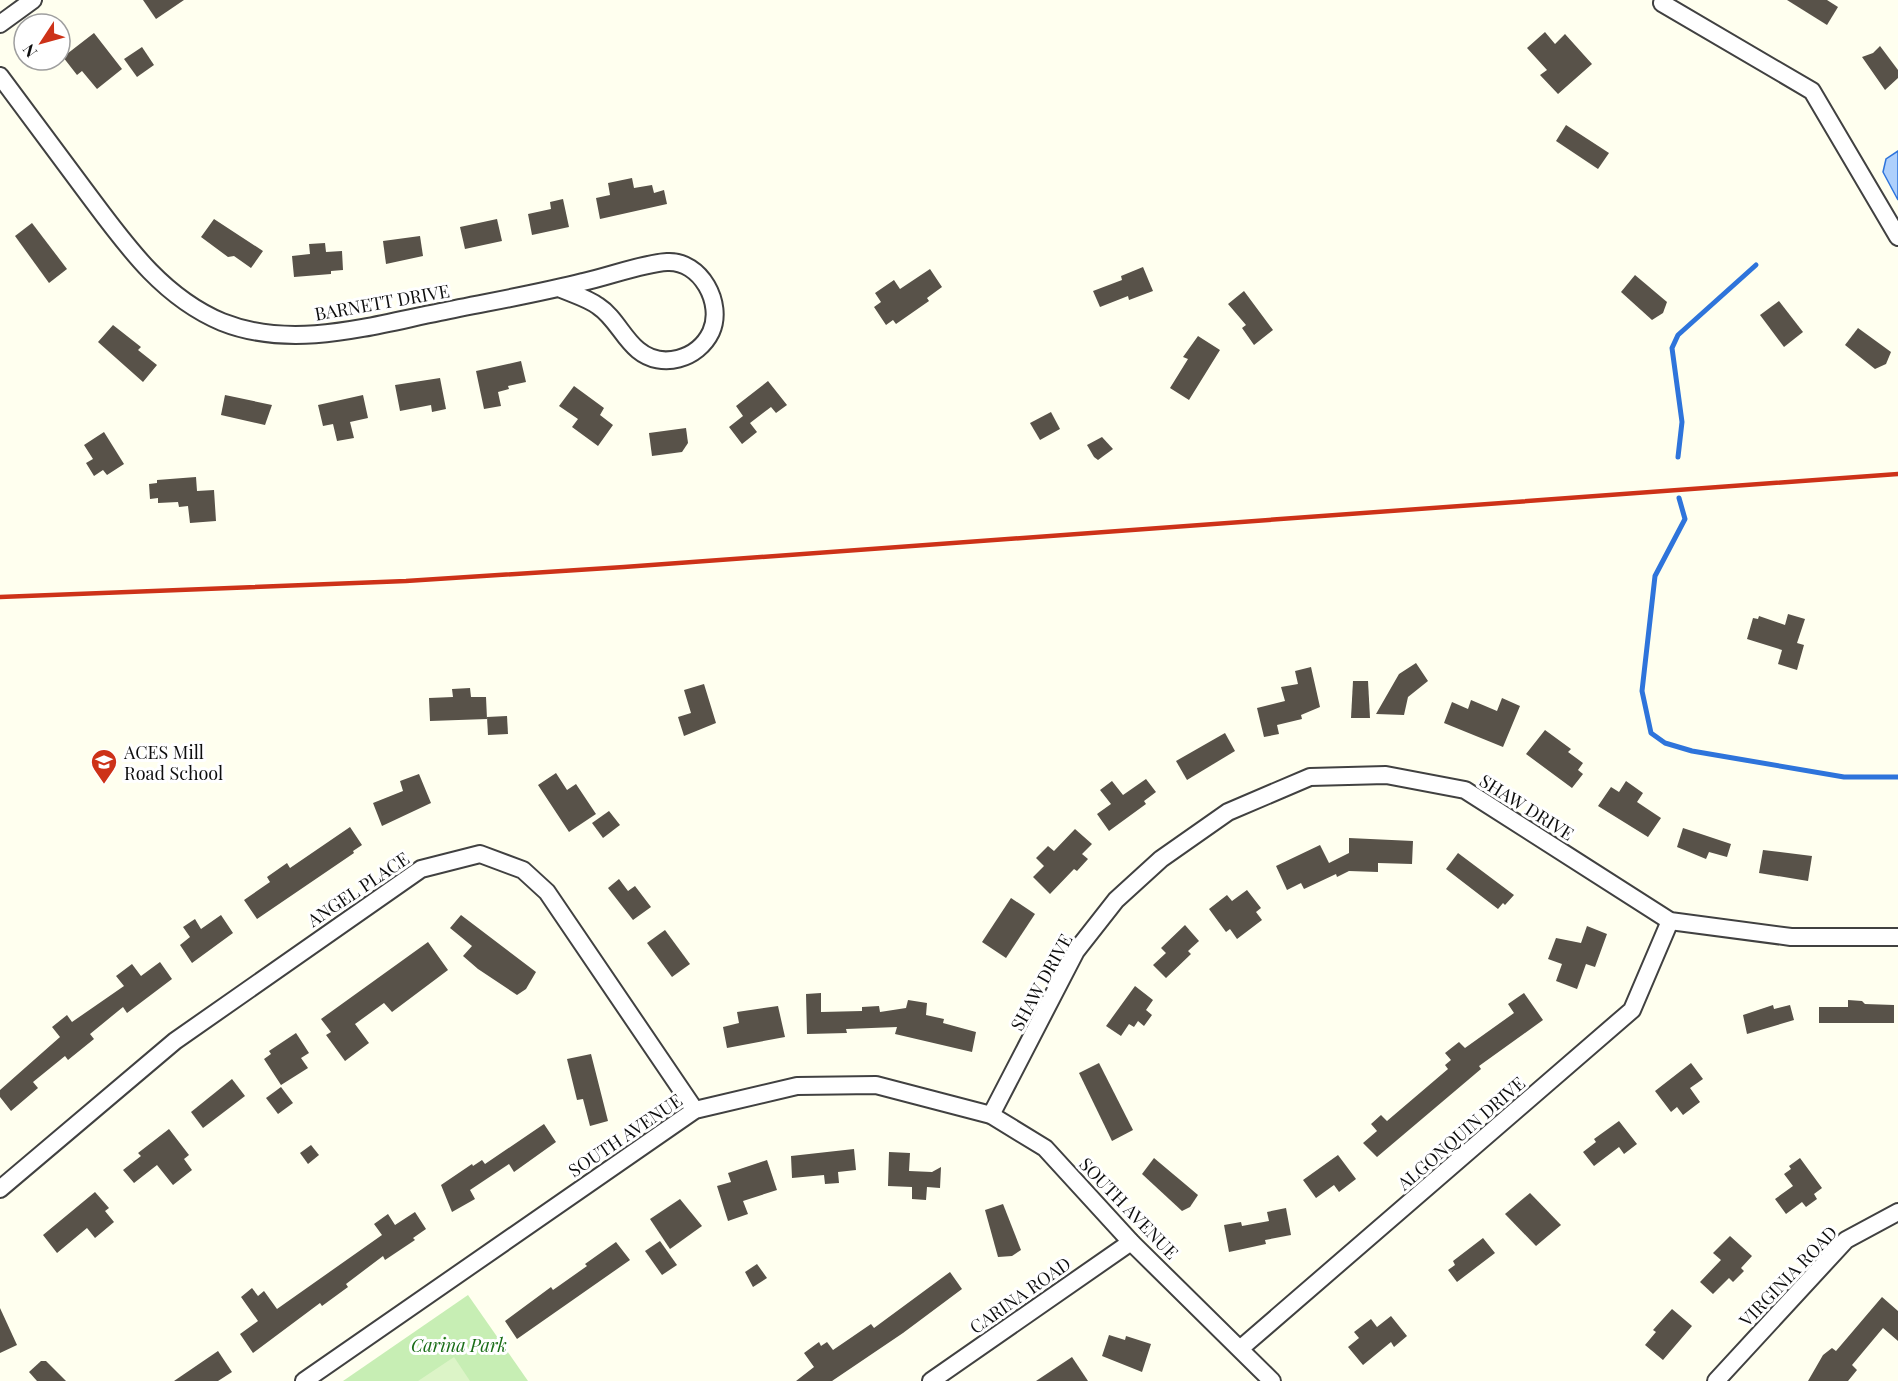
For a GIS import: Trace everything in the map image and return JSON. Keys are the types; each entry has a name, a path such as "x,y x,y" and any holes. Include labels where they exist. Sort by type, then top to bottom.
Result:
{"street":[{"path":"0,24 33,0"},
{"path":"1662,3 1812,91 1898,237"},
{"name":"BARNETT DRIVE","path":"0,76 137,259 166,287 195,310 224,323 255,331 288,335 329,334 559,288 669,262 690,269 707,284 716,311 712,331 700,349 682,359 656,359 639,351 599,306 559,288"},
{"name":"SHAW DRIVE","path":"991,1115 1076,951 1116,900 1161,859 1228,812 1310,777 1386,775 1464,790 1670,921 1791,937 1898,937"},
{"name":"ANGEL PLACE","path":"0,1189 176,1041 262,979 422,868 480,854 523,870 547,892 695,1110"},
{"name":"ALGONQUIN DRIVE","path":"1241,1348 1632,1010 1670,921"},
{"name":"SOUTH AVENUE","path":"304,1381 695,1110 797,1086 876,1085 991,1115 1045,1148 1131,1242 1272,1381"},
{"name":"VIRGINIA ROAD","path":"1716,1381 1846,1240 1898,1212"},
{"name":"CARINA ROAD","path":"930,1381 1131,1242"}],"green space":[{"name":"Carina Park","path":"468,1295 528,1381 343,1381"},
{"path":"454,1357 470,1381 418,1381"}],"water":[{"path":"1898,151 1898,200 1883,172 1886,159"}],"building":[{"path":"143,0 184,0 156,19"},
{"path":"1787,0 1827,0 1838,7 1827,25"},
{"path":"1545,32 1555,44 1565,34 1592,64 1558,94 1540,75 1547,70 1527,48"},
{"path":"94,33 122,69 97,89 82,71 77,75 72,69 72,50"},
{"path":"1880,46 1898,70 1898,78 1885,90 1862,57 1873,53"},
{"path":"142,47 154,65 137,77 124,59"},
{"path":"1566,125 1609,153 1598,169 1556,141"},
{"path":"632,178 634,188 652,185 654,193 664,190 667,204 600,219 596,198 610,195 608,183"},
{"path":"563,199 569,227 532,235 528,214 551,209 550,202"},
{"path":"214,219 263,251 251,268 234,256 228,257 201,237"},
{"path":"497,219 502,241 465,249 460,227"},
{"path":"32,223 67,269 49,283 15,236"},
{"path":"420,236 423,256 386,264 383,241"},
{"path":"325,243 326,252 342,251 343,270 331,271 331,274 294,277 292,256 310,254 309,244"},
{"path":"1143,267 1153,291 1129,300 1128,296 1100,307 1093,291 1122,280 1121,276"},
{"path":"930,269 942,287 927,298 929,301 896,324 893,320 886,325 874,307 881,302 875,293 894,280 900,289"},
{"path":"1635,275 1667,302 1663,313 1652,320 1621,292"},
{"path":"1244,291 1273,330 1254,345 1242,328 1246,325 1228,304"},
{"path":"1779,301 1803,332 1784,347 1760,315"},
{"path":"113,325 141,347 138,350 157,365 143,382 98,342"},
{"path":"1858,328 1891,352 1886,364 1875,369 1845,345"},
{"path":"1198,336 1220,350 1189,400 1170,388 1188,359 1183,357"},
{"path":"521,361 526,382 508,386 509,389 498,392 501,406 484,409 476,371"},
{"path":"440,378 446,409 432,412 431,405 400,411 395,385"},
{"path":"768,381 787,405 776,413 771,407 750,423 757,432 742,444 729,427 743,416 736,406"},
{"path":"574,386 604,408 600,415 613,425 598,446 572,427 578,419 559,406"},
{"path":"225,395 272,405 265,425 221,415"},
{"path":"363,395 368,418 350,422 354,438 337,441 333,424 323,426 318,405"},
{"path":"1051,412 1060,429 1040,440 1030,423"},
{"path":"686,428 688,443 682,452 652,456 649,433"},
{"path":"104,432 124,464 107,475 103,470 94,476 86,463 93,459 84,445"},
{"path":"1102,437 1113,449 1098,460 1087,445"},
{"path":"196,477 197,491 214,490 216,521 190,523 188,506 179,507 178,502 158,503 158,498 150,499 149,484 157,483 157,480"},
{"path":"1788,614 1805,619 1797,643 1804,645 1797,670 1778,664 1782,650 1747,639 1753,618 1758,619 1759,616 1785,625"},
{"path":"1416,663 1428,681 1408,697 1404,715 1376,714 1399,674"},
{"path":"1311,667 1320,707 1301,715 1302,719 1277,725 1279,734 1264,737 1257,708 1285,701 1281,687 1298,684 1295,671"},
{"path":"1353,681 1368,681 1370,718 1351,718"},
{"path":"704,684 716,723 684,736 678,717 691,713 684,690"},
{"path":"470,688 471,697 486,697 487,719 430,721 429,698 453,697 452,689"},
{"path":"1502,698 1520,706 1503,747 1444,723 1452,702 1468,709 1471,700 1497,711"},
{"path":"507,716 508,734 488,735 487,717"},
{"path":"1545,730 1571,749 1568,752 1583,763 1578,770 1583,774 1572,788 1526,754"},
{"path":"1225,733 1235,751 1187,780 1176,761"},
{"path":"556,773 567,790 576,784 596,814 569,832 538,785"},
{"path":"419,774 431,803 382,826 373,803 403,791 400,781"},
{"path":"1146,779 1156,792 1144,801 1146,804 1109,831 1097,814 1111,804 1100,790 1112,781 1123,795"},
{"path":"1626,781 1643,793 1637,802 1661,818 1648,837 1598,806 1611,787 1619,792"},
{"path":"609,811 620,825 603,838 592,823"},
{"path":"350,827 362,845 353,851 354,853 257,919 244,900 270,882 267,877 287,863 290,868"},
{"path":"1683,828 1731,844 1727,857 1709,852 1706,859 1677,847"},
{"path":"1075,829 1092,844 1082,854 1088,859 1077,871 1074,869 1050,894 1033,877 1044,866 1036,858 1048,846 1054,851"},
{"path":"1349,838 1413,841 1412,864 1378,863 1378,872 1349,871 1337,877 1336,874 1304,889 1301,883 1287,890 1276,866 1320,845 1329,863 1349,853"},
{"path":"1763,850 1812,856 1808,881 1759,873"},
{"path":"1458,853 1514,895 1505,905 1503,903 1498,909 1446,869"},
{"path":"619,879 628,891 635,886 651,907 633,920 608,888"},
{"path":"1247,890 1261,908 1256,912 1262,920 1237,939 1230,929 1226,932 1209,909 1227,895 1232,901"},
{"path":"1011,898 1035,914 1006,958 982,942"},
{"path":"221,915 233,933 192,963 180,945 190,937 183,927 195,919 201,929"},
{"path":"461,915 536,972 526,989 517,995 463,956 472,946 450,928"},
{"path":"1185,925 1199,941 1188,951 1191,954 1166,978 1153,965 1166,953 1161,948"},
{"path":"1587,926 1607,934 1595,967 1586,964 1577,989 1556,981 1562,964 1548,959 1556,938 1581,943"},
{"path":"665,930 690,964 672,977 647,943"},
{"path":"428,942 448,970 392,1012 384,1003 355,1024 369,1043 345,1061 326,1035 331,1032 321,1019"},
{"path":"160,962 172,979 127,1013 123,1007 90,1034 94,1039 68,1060 65,1056 33,1082 38,1088 11,1111 0,1097 0,1090 60,1037 52,1027 67,1015 72,1022 124,986 116,976 132,964 141,976"},
{"path":"1135,986 1153,1000 1146,1010 1152,1015 1144,1026 1138,1021 1134,1027 1129,1024 1121,1036 1106,1026"},
{"path":"821,993 821,1012 862,1011 862,1007 879,1006 880,1012 906,1008 908,1000 927,1003 926,1015 944,1019 943,1023 976,1032 972,1052 895,1034 897,1027 846,1029 847,1033 807,1034 806,994"},
{"path":"1524,993 1543,1020 1479,1066 1481,1069 1377,1157 1363,1143 1377,1131 1371,1124 1381,1115 1387,1121 1448,1069 1445,1065 1451,1060 1445,1053 1459,1042 1465,1048 1514,1013 1508,1004"},
{"path":"1848,1000 1862,1001 1865,1004 1894,1005 1894,1023 1819,1023 1819,1007 1848,1007"},
{"path":"1773,1005 1774,1009 1790,1005 1794,1020 1747,1034 1743,1015"},
{"path":"778,1006 785,1037 727,1048 723,1027 739,1023 737,1012"},
{"path":"296,1033 309,1053 301,1058 308,1068 281,1085 264,1059 271,1054 269,1051"},
{"path":"591,1054 608,1121 590,1126 583,1099 577,1100 567,1059"},
{"path":"1099,1063 1133,1130 1112,1141 1079,1073"},
{"path":"1691,1063 1703,1079 1690,1088 1700,1102 1683,1115 1677,1107 1671,1112 1655,1091"},
{"path":"232,1079 245,1096 203,1128 191,1112"},
{"path":"281,1087 293,1103 278,1114 266,1098"},
{"path":"1619,1121 1637,1144 1624,1154 1619,1147 1594,1166 1583,1152 1596,1142 1594,1139"},
{"path":"544,1124 556,1142 514,1172 509,1164 470,1190 475,1199 452,1212 441,1185 472,1164 473,1166 482,1160 485,1164"},
{"path":"169,1129 189,1155 184,1159 192,1170 173,1185 157,1165 134,1183 123,1170 141,1156 138,1153"},
{"path":"311,1145 319,1155 308,1164 300,1153"},
{"path":"854,1149 856,1170 838,1172 839,1183 825,1184 824,1175 792,1178 791,1156"},
{"path":"889,1152 910,1153 909,1171 932,1172 941,1167 940,1188 927,1187 926,1200 912,1199 912,1187 888,1186"},
{"path":"1338,1155 1356,1179 1339,1192 1334,1185 1316,1198 1303,1180"},
{"path":"1154,1158 1198,1195 1190,1207 1182,1211 1142,1174"},
{"path":"1800,1158 1822,1188 1814,1194 1817,1199 1806,1207 1802,1202 1786,1214 1775,1199 1793,1186 1784,1174 1791,1169 1789,1166"},
{"path":"767,1160 777,1190 743,1201 748,1214 728,1221 717,1186 731,1182 728,1173"},
{"path":"95,1192 109,1208 105,1211 114,1222 95,1238 87,1228 57,1253 43,1235"},
{"path":"1530,1193 1561,1225 1536,1246 1505,1214"},
{"path":"680,1199 702,1226 670,1249 650,1219"},
{"path":"1003,1204 1021,1250 1012,1256 998,1257 985,1210"},
{"path":"1286,1208 1291,1235 1265,1240 1266,1244 1229,1252 1224,1225 1241,1222 1242,1226 1269,1221 1267,1212"},
{"path":"415,1212 426,1229 413,1238 415,1240 385,1260 383,1256 346,1284 348,1287 322,1306 320,1303 253,1353 240,1334 258,1321 241,1297 252,1288 258,1296 264,1291 277,1309 382,1235 374,1224 388,1214 395,1225"},
{"path":"1730,1236 1752,1256 1741,1268 1744,1271 1733,1282 1729,1278 1713,1294 1700,1282 1721,1260 1713,1253"},
{"path":"1483,1238 1495,1253 1457,1282 1448,1270 1455,1265 1453,1261"},
{"path":"660,1241 677,1265 662,1275 645,1251"},
{"path":"616,1242 630,1260 517,1339 505,1321 551,1287 553,1290 587,1266 585,1264"},
{"path":"757,1264 767,1278 753,1287 745,1272"},
{"path":"950,1272 962,1289 903,1333 832,1381 796,1381 814,1367 804,1353 819,1342 821,1346 827,1342 833,1350 871,1324 874,1328"},
{"path":"1882,1297 1898,1311 1898,1341 1883,1328 1852,1365 1857,1370 1848,1381 1808,1381 1823,1355 1832,1348 1836,1351"},
{"path":"0,1308 17,1345 0,1353"},
{"path":"1672,1309 1692,1326 1663,1360 1645,1345 1656,1332 1653,1330"},
{"path":"1391,1316 1407,1336 1394,1347 1391,1342 1363,1365 1348,1347 1359,1338 1354,1332 1371,1319 1377,1327"},
{"path":"1109,1335 1125,1340 1126,1336 1151,1344 1142,1372 1102,1356"},
{"path":"218,1351 232,1372 218,1381 174,1381"},
{"path":"1072,1357 1088,1381 1036,1381"},
{"path":"41,1361 46,1361 66,1381 37,1381 29,1372"}],"waterway":[{"path":"1678,457 1682,422 1672,348 1678,335 1756,265"},
{"path":"1679,498 1685,519 1655,576 1642,691 1651,733 1665,743 1692,751 1844,777 1898,777"}],"railway":[{"path":"0,597 406,581 624,567 1898,474"}],"place":[{"name":"ACES Mill Road School","path":"104,785"}]}
